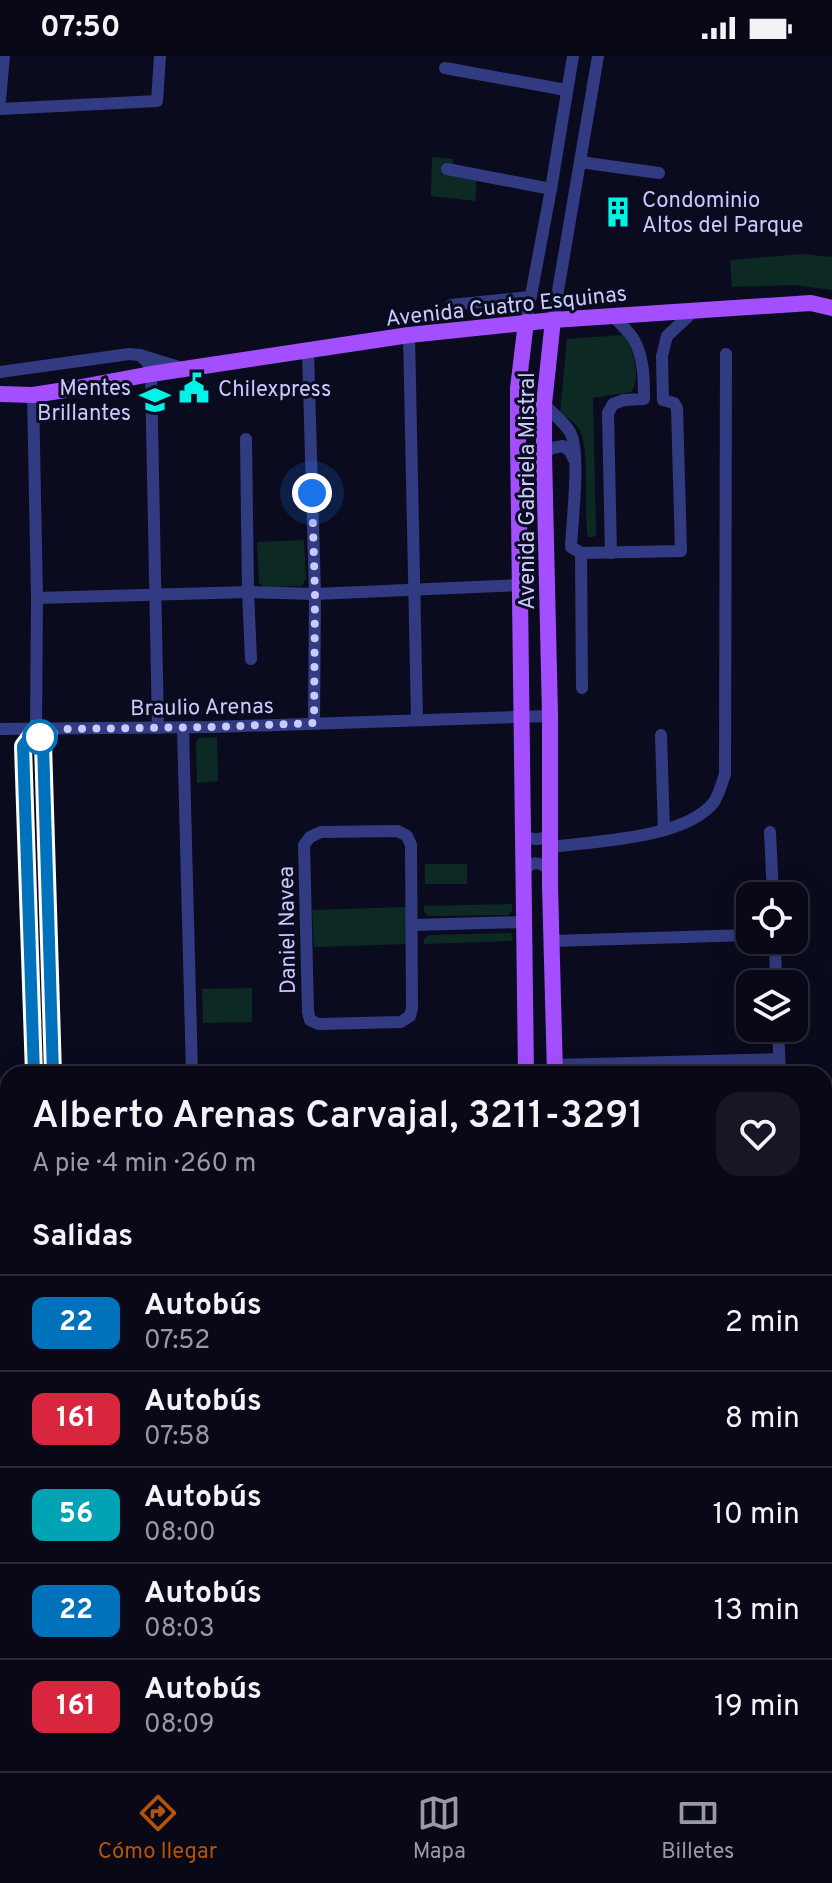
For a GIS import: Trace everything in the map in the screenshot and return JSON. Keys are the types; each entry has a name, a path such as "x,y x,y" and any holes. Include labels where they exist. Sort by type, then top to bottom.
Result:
{"main road":[{"name":"Avenida Cuatro Esquinas","path":"151,374 409,335 526,322 811,303 832,308"},
{"name":"Avenida Gabriela Mistral","path":"553,320 544,404 544,454 555,1066"},
{"name":"Avenida Gabriela Mistral","path":"526,322 518,388 526,1066"},
{"path":"0,394 33,395 151,374"}],"street":[{"path":"0,100 4,56"},
{"path":"0,109 157,101 160,56"},
{"name":"Avenida Gabriela Mistral","path":"526,322 573,56"},
{"name":"Avenida Gabriela Mistral","path":"553,320 598,56"},
{"path":"445,68 566,90"},
{"path":"580,162 659,173"},
{"path":"447,169 551,189"},
{"path":"451,305 530,297"},
{"path":"663,400 662,356 667,336 695,310"},
{"path":"612,315 634,338 641,356 644,399"},
{"path":"409,335 417,720"},
{"path":"308,351 315,594 314,723"},
{"path":"0,372 129,354 185,369"},
{"path":"523,834 536,840 550,841 648,835 700,816 715,800 725,774 726,354"},
{"path":"140,355 148,363 151,374 158,728"},
{"path":"33,395 36,729 43,744 53,1066"},
{"path":"544,404 569,432 573,443 571,547 581,553 611,553 681,551 677,408 674,403 663,400 624,400 613,404 608,413 611,553"},
{"path":"246,439 251,659"},
{"path":"544,454 552,448 563,446 570,451 574,462"},
{"path":"581,553 582,688"},
{"path":"37,598 248,592 315,594 520,585"},
{"name":"Braulio Arenas","path":"0,729 183,728 550,716"},
{"path":"183,728 192,1066"},
{"path":"34,1066 23,746 36,729"},
{"path":"661,735 664,830"},
{"name":"Daniel Navea","path":"398,831 407,836 411,845 413,925 410,1016 401,1022 318,1024 310,1020 304,845 310,837 321,832 398,831"},
{"path":"770,832 772,882"},
{"path":"524,871 536,862 550,870"},
{"path":"413,925 522,922"},
{"path":"551,941 736,935"},
{"path":"778,1042 779,1066"},
{"path":"622,1066 779,1059"}],"green space":[{"path":"432,157 453,159 452,174 477,178 475,201 431,196"},
{"path":"802,254 832,257 832,290 794,285 732,287 730,260"},
{"path":"625,336 631,350 636,379 631,392 593,398 596,535 588,537 583,439 577,426 560,413 567,339"},
{"path":"304,540 306,578 302,586 265,587 259,583 257,542"},
{"path":"217,737 218,781 197,783 196,742 199,738"},
{"path":"425,864 467,864 467,884 425,884"},
{"path":"512,904 508,915 428,916 424,911 424,906"},
{"path":"407,907 408,944 314,947 312,910"},
{"path":"510,933 513,941 424,944 424,939 429,935"},
{"path":"252,988 252,1022 203,1023 202,989"}],"bus line":[{"name":"22","path":"34,1066 23,746 36,729 43,744 53,1066"}],"place":[{"name":"Condominio Altos del Parque","path":"618,212"},
{"name":"Chilexpress","path":"194,388"},
{"name":"Mentes Brillantes","path":"155,400"}],"route":[{"path":"40,737 67,729 314,723 312,493"}]}
